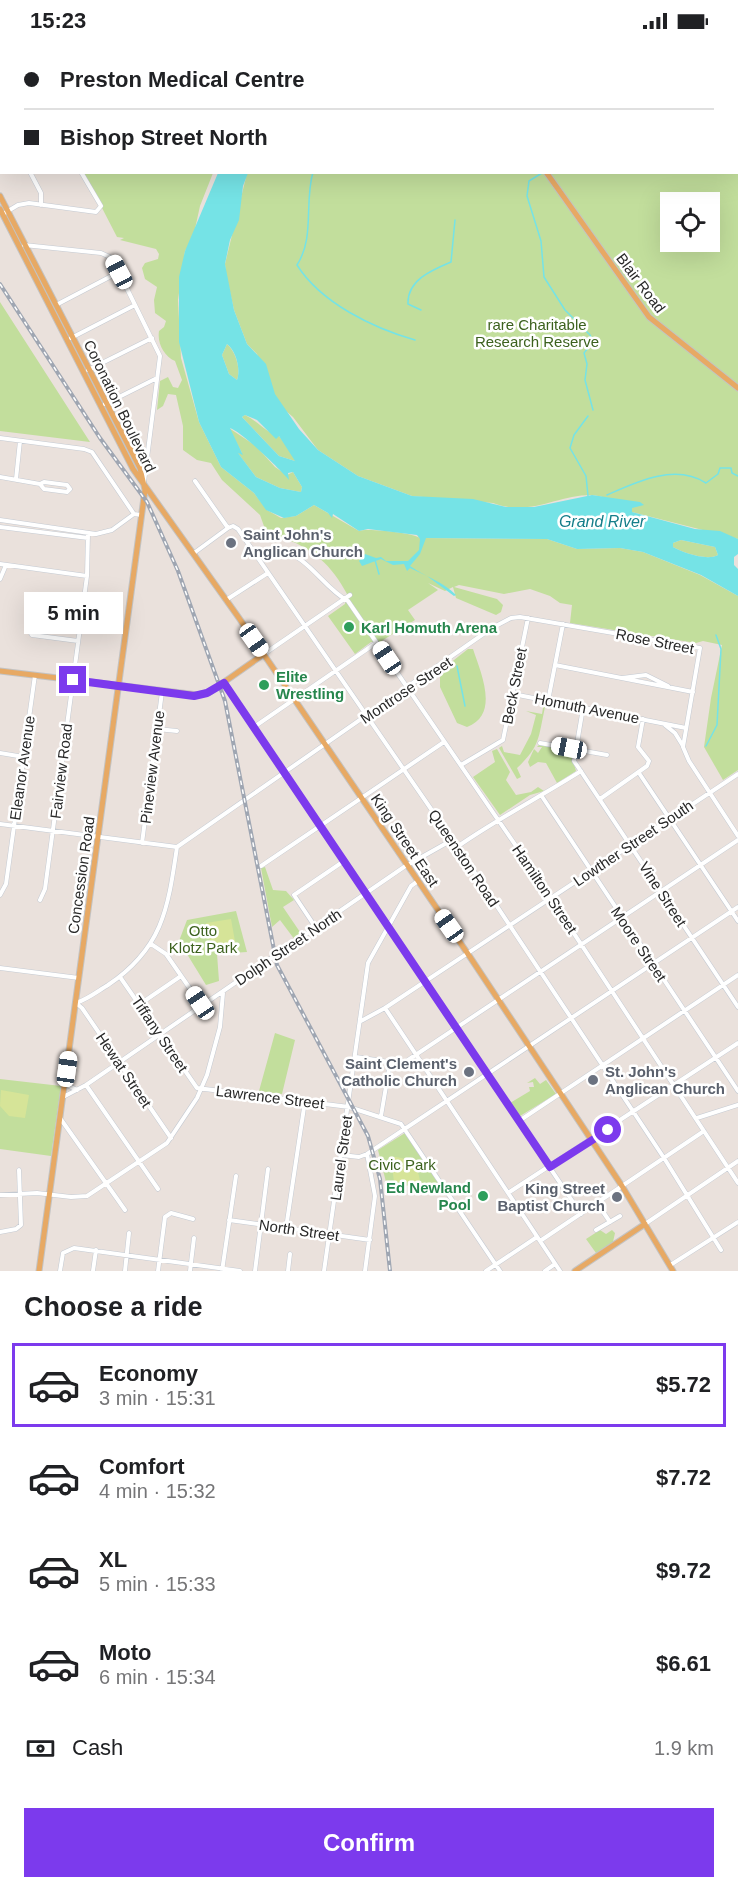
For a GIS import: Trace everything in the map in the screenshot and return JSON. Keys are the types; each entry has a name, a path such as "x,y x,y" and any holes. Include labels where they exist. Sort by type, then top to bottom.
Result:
{"main road":[{"name":"Blair Road","path":"547,174 649,317 738,388"},
{"name":"Coronation Boulevard","path":"0,196 4,211 124,443 140,468 144,483"},
{"name":"Coronation Boulevard","path":"124,443 133,469 144,483"},
{"name":"Concession Road","path":"39,1271 99,837 144,483"},
{"name":"King Street East","path":"144,483 409,866 592,1140 675,1271"},
{"path":"0,671 198,695 224,683 264,654"},
{"path":"575,1271 645,1224"},
{"name":"King Street East","path":"658,1246 675,1271"}],"street":[{"path":"31,174 41,193 41,205"},
{"path":"4,211 24,204 93,212 99,210 100,206 82,174"},
{"path":"23,245 101,253 112,258 160,356 144,483"},
{"path":"54,306 119,272"},
{"path":"70,338 135,305"},
{"path":"87,371 152,338"},
{"path":"104,405 158,377"},
{"path":"0,438 84,448 92,452 134,514"},
{"path":"16,479 20,441"},
{"path":"140,468 147,465"},
{"path":"0,477 40,484 44,482 67,485 70,489 67,492 44,489 40,484"},
{"name":"Queenston Road","path":"195,481 228,528 233,526 238,529 457,847 664,1158 721,1250"},
{"path":"0,527 88,536 112,530 134,514 141,515"},
{"path":"0,520 49,526 88,536"},
{"path":"8,528 10,522"},
{"path":"48,533 49,526"},
{"path":"194,553 228,528"},
{"name":"Fairview Road","path":"40,900 45,890 54,831 87,576 88,536"},
{"name":"Hamilton Street","path":"275,548 292,554 313,569 333,592 344,600 376,643 499,820 738,1183"},
{"path":"0,564 87,576"},
{"path":"0,579 6,565"},
{"path":"226,600 268,573"},
{"path":"264,654 350,595"},
{"path":"37,635 40,614 35,609 31,612 29,630 32,635 78,641"},
{"name":"Rose Street","path":"484,635 511,618 528,618 699,646 701,650 683,747"},
{"name":"Beck Street","path":"461,765 503,740 528,618"},
{"path":"548,701 563,624"},
{"name":"Montrose Street","path":"177,847 484,635"},
{"path":"254,727 376,643"},
{"path":"555,665 693,692"},
{"name":"Eleanor Avenue","path":"0,895 6,884 35,675"},
{"path":"622,678 628,675 646,675 668,687"},
{"path":"224,683 581,1214"},
{"name":"Pineview Avenue","path":"142,843 162,692"},
{"name":"Homuth Avenue","path":"513,694 686,728"},
{"path":"575,749 583,708"},
{"path":"600,799 648,766 649,761 638,747 643,719"},
{"path":"356,1058 402,1064 738,838 689,761 675,733 662,723"},
{"path":"157,729 177,731"},
{"path":"261,866 444,741"},
{"path":"540,743 607,755"},
{"name":"Vine Street","path":"575,749 573,759 738,1007"},
{"path":"0,753 24,757"},
{"path":"457,847 581,771"},
{"path":"639,773 738,921"},
{"name":"Lowther Street South","path":"362,1021 738,774"},
{"name":"Moore Street","path":"541,795 738,1091"},
{"path":"0,824 177,847 168,904 151,944 138,962 76,1003"},
{"name":"Dolph Street North","path":"63,1097 86,1085 366,893 452,840"},
{"path":"316,928 294,895 344,861"},
{"name":"Laurel Street","path":"324,1271 362,1021 369,960 411,886 418,880"},
{"path":"342,1155 358,1157 367,1154 738,907"},
{"path":"151,944 166,954 202,1006"},
{"path":"0,968 80,978"},
{"path":"519,1120 738,975"},
{"name":"Tiffany Street","path":"120,976 195,1086 201,1088"},
{"path":"139,1004 181,976"},
{"path":"0,1195 20,1193 87,1196 171,1138 201,1088 219,1032 223,992"},
{"name":"Hewat Street","path":"76,1003 171,1138"},
{"path":"385,1008 560,1271"},
{"path":"508,1193 738,1043"},
{"path":"381,1116 390,1063"},
{"path":"65,1084 78,1090"},
{"path":"86,1085 158,1189"},
{"name":"Lawrence Street","path":"201,1088 349,1107 397,1121 405,1128"},
{"path":"286,1228 304,1101"},
{"path":"697,1118 738,1105"},
{"path":"60,1118 125,1210"},
{"path":"405,1128 500,1271"},
{"path":"486,1271 581,1214 704,1131"},
{"path":"365,1271 375,1196 367,1154"},
{"path":"645,1224 738,1161"},
{"path":"255,1271 268,1169"},
{"path":"0,1232 16,1229 21,1225 19,1170"},
{"path":"222,1270 236,1176"},
{"path":"597,1203 610,1222"},
{"path":"158,1271 165,1217 171,1214 193,1219"},
{"path":"596,1230 620,1216"},
{"name":"North Street","path":"229,1220 370,1240"},
{"path":"672,1264 738,1222"},
{"path":"125,1271 129,1233"},
{"path":"190,1271 194,1238"},
{"path":"60,1271 64,1251 74,1248 240,1271"},
{"path":"93,1271 96,1250"},
{"path":"288,1271 290,1254"},
{"path":"544,1271 555,1264"}],"green space":[{"path":"85,174 213,174 200,206 193,238 185,251 178,300 181,358 199,422 221,467 254,493 267,510 281,518 296,516 314,505 359,531 409,534 420,538 547,539 577,549 620,548 643,552 700,575 738,596 738,770 723,780 704,747 722,645 570,623 572,605 560,603 550,596 530,589 504,594 459,585 454,587 497,599 503,605 501,612 496,615 456,598 453,587 445,591 428,583 438,590 408,610 415,620 380,642 371,642 355,654 328,616 345,604 347,594 335,574 312,552 302,546 281,537 273,541 269,540 260,515 222,480 211,463 197,460 183,450 183,426 176,395 168,394 163,406 157,410 160,381 168,377 173,387 178,388 182,380 175,361 168,356 160,344 159,331 164,327 166,321 155,313 154,300 157,287 145,279 142,268 145,263 158,259 159,254 156,249 120,240 124,238 117,237"},
{"name":"rare Charitable Research Reserve","path":"247,174 738,174 738,539 632,512 632,507 596,495 578,496 519,508 493,503 412,496 358,476 318,450 293,417 273,400 257,354 247,344 234,310 225,264"},
{"path":"0,302 90,442 0,431"},
{"path":"227,344 237,361 237,380 229,374 222,355"},
{"path":"245,415 279,436 296,458 295,461 279,456 242,417"},
{"path":"229,428 256,446 275,467 287,475 293,472 302,487 301,492 280,488 256,477 237,452 242,453"},
{"path":"681,540 715,547 718,555 702,557 673,547 673,543"},
{"path":"468,649 473,649 480,670 486,703 477,721 467,727 457,723 440,687 440,671"},
{"path":"544,702 546,703 538,739 531,753 517,768 521,777 517,779 499,748 502,746 504,752 520,755 531,734 536,715 526,711 542,714"},
{"path":"539,745 570,751 576,771 557,783 546,763 538,762 530,767 528,762 534,749 538,753 542,747 537,747"},
{"path":"497,749 510,772 506,780 516,795 531,792 538,787 544,791 530,795 500,815 473,777 495,762 492,751"},
{"path":"265,867 273,890 286,891 294,900 283,907 302,935 295,940 280,920 272,927 261,868"},
{"name":"Otto Klotz Park","path":"236,911 247,952 217,954 219,981 206,985 179,941 187,920"},
{"path":"231,919 236,947 223,948 206,937 206,923"},
{"path":"275,1033 295,1040 282,1094 259,1091"},
{"path":"535,1078 540,1084 546,1080 556,1094 520,1116 510,1103 530,1091 529,1087 534,1087 533,1082 527,1083"},
{"path":"0,1079 61,1086 51,1156 0,1149"},
{"path":"1,1090 29,1095 25,1118 9,1116 0,1106"},
{"name":"Civic Park","path":"405,1133 440,1185 387,1186 378,1150"},
{"path":"391,1157 402,1158 415,1166 420,1182 394,1182"},
{"path":"600,1230 606,1234 612,1230 615,1233 613,1242 596,1253 586,1239"}],"water":[{"name":"Grand River","path":"218,174 248,174 243,186 239,220 230,240 225,264 234,310 247,344 266,364 275,394 299,429 318,450 358,476 412,496 473,499 506,507 534,507 592,495 640,502 644,505 632,508 632,512 695,529 720,531 738,539 738,554 734,557 734,565 738,569 738,596 701,575 643,552 620,548 577,549 547,539 426,538 420,554 410,566 446,586 456,595 454,596 427,576 410,568 407,571 404,564 393,565 381,559 362,566 359,561 365,554 376,558 381,557 386,561 408,561 419,550 420,539 417,535 368,529 359,531 333,514 332,518 314,505 296,516 284,518 266,510 254,493 221,467 199,422 179,342 179,277 185,251","holes":["227,344 237,360 237,380 229,374 222,355","245,415 257,420 276,439 279,436 295,461 279,456 242,417","230,428 252,444 289,480 288,473 293,472 302,487 301,492 280,488 256,477 238,453 243,455","681,540 715,547 718,555 696,556 673,547 673,543"]}],"waterway":[{"path":"312,174 306,243 297,265 320,291 349,312 382,329 415,340"},
{"path":"540,174 529,181 527,196 541,241 544,277 565,310 590,335 593,342 590,346"},
{"path":"421,310 408,304 412,288 422,277 451,262 455,220"},
{"path":"588,348 584,353 587,364 585,380 593,410"},
{"path":"588,416 574,435 570,448 586,476 588,496"},
{"path":"607,495 643,480 669,475 694,477 706,483 718,474 720,468 731,468 732,473 738,476"},
{"path":"375,560 379,574"},
{"path":"706,746 717,725 721,649 716,635"},
{"path":"457,666 465,706"}],"railway":[{"path":"0,284 100,438 147,502 178,571 225,701 277,965 368,1136 380,1179 390,1271"}],"place":[{"name":"Saint John's Anglican Church","path":"231,543"},
{"name":"Karl Homuth Arena","path":"349,627"},
{"name":"Elite Wrestling","path":"264,685"},
{"name":"Saint Clement's Catholic Church","path":"469,1072"},
{"name":"St. John's Anglican Church","path":"593,1080"},
{"name":"Ed Newland Pool","path":"483,1196"},
{"name":"King Street Baptist Church","path":"617,1197"}],"route":[{"path":"73,680 194,696 207,693 224,683 550,1167 608,1130"}]}
